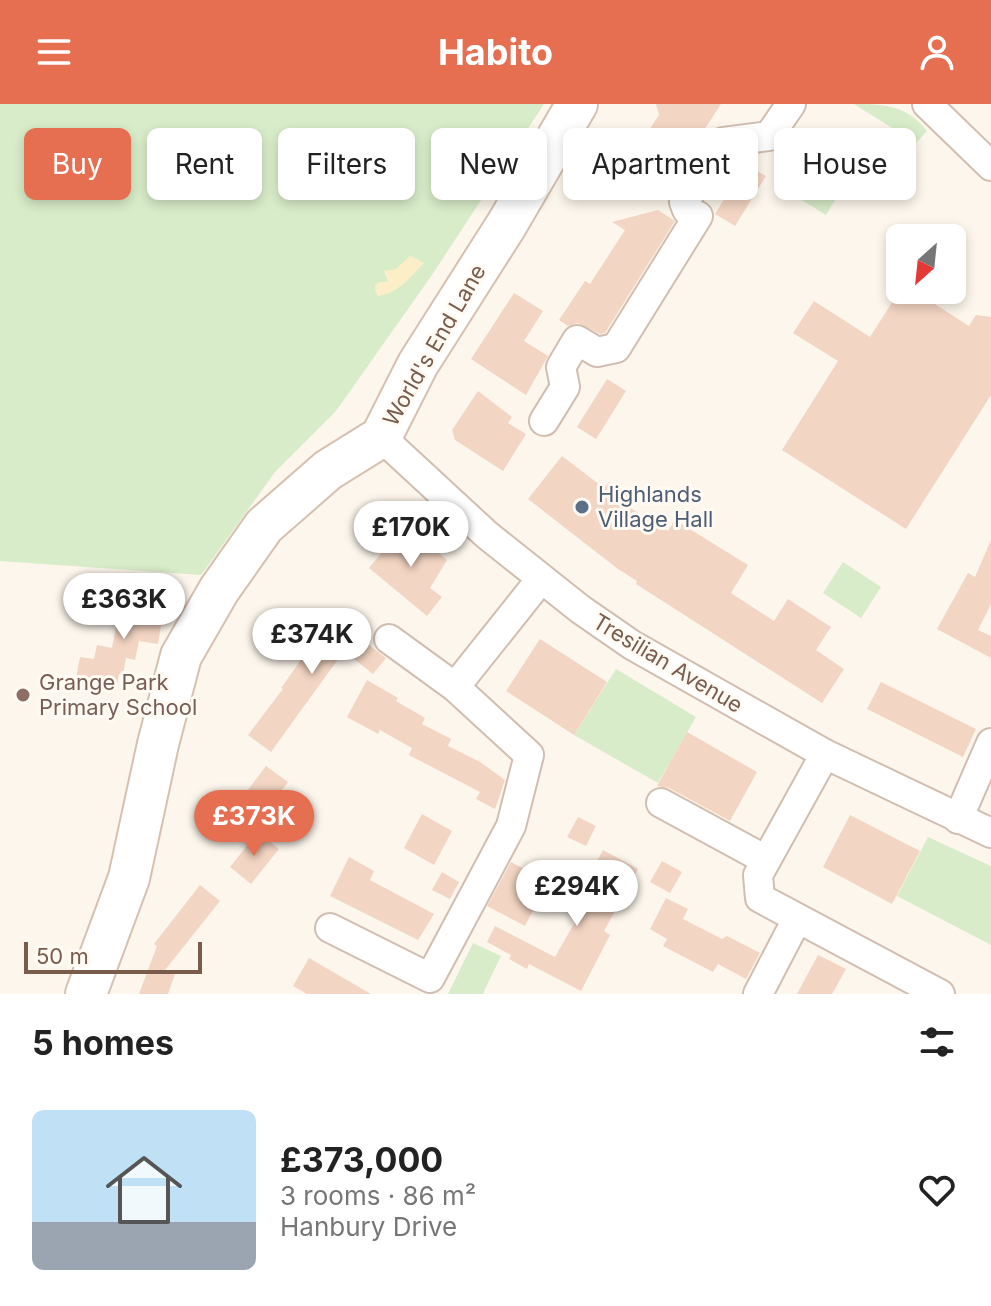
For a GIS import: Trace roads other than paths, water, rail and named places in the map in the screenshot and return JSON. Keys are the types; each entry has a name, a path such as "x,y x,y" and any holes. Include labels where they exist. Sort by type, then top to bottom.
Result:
{"street":[{"name":"World's End Lane","path":"86,994 129,878 161,729 181,656 219,590 264,526 328,470 381,437 418,364 507,224 577,104"},
{"path":"544,421 565,387 561,367 577,340 597,352 616,348 698,216 687,210 684,202 719,147 728,140 769,136 791,104"},
{"path":"927,104 985,148"},
{"name":"Tresilian Avenue","path":"381,437 487,535 541,579 632,645 825,754 991,833"},
{"path":"455,687 541,579"},
{"path":"330,928 430,978 511,826 529,755 455,687 389,639"},
{"path":"958,819 991,743"},
{"path":"825,754 758,875 760,898 940,994"},
{"path":"661,803 766,860"},
{"path":"758,994 797,919"}],"place":[{"name":"Highlands Village Hall","path":"582,507"},
{"name":"Grange Park Primary School","path":"23,695"}]}
